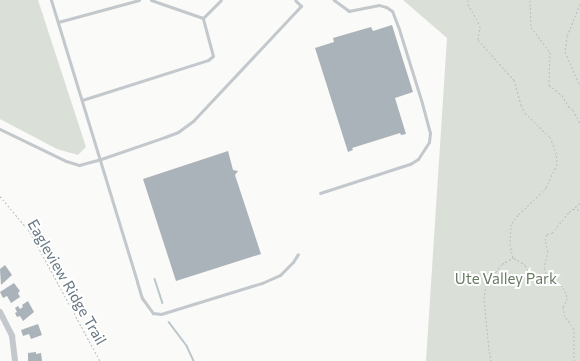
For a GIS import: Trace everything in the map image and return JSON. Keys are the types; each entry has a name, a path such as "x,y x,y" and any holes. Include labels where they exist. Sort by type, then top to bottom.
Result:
{"street":[{"path":"0,312 6,322 13,340 15,361"},
{"path":"0,326 6,322"}],"lane":[{"path":"51,0 101,159 142,298 153,312 160,314 262,283 280,275 293,262 298,254"},
{"path":"58,22 139,0"},
{"path":"151,0 203,18"},
{"path":"203,18 221,0"},
{"path":"0,129 73,164 85,164 165,137 186,127 301,6 295,0"},
{"path":"320,193 410,164 418,159 429,142 430,133 400,29 392,11 379,5 349,11 334,0"},
{"path":"82,100 208,60 213,56 203,18"}],"path":[{"path":"468,0 468,4 480,26 478,40 514,80 525,113 550,136 556,152 557,164 546,188 518,215 511,224 510,244 513,258 525,265 532,276 539,281 550,281 561,285 566,293 567,300 563,307 565,316 574,329 574,361"},
{"path":"530,0 531,27 550,52 549,85 562,95 580,122"},
{"path":"580,4 567,36 565,52 580,85"},
{"name":"Eagleview Ridge Trail","path":"0,196 30,232 100,361"},
{"path":"550,281 544,268 548,251 545,240 547,234 552,233 557,225 580,203"},
{"path":"573,209 580,210"},
{"path":"491,361 484,298 486,285 502,264 513,258"}],"green space":[{"path":"0,0 38,0 86,147 78,155 57,149 0,119"},
{"name":"Ute Valley Park","path":"403,0 580,0 580,361 426,361 447,38"}],"building":[{"path":"392,25 413,92 395,98 406,134 401,135 400,133 352,148 353,150 348,152 315,48 334,42 333,38 371,27 373,31"},
{"path":"228,151 233,170 238,171 235,175 261,254 176,281 143,179"},
{"path":"5,265 12,275 1,285 0,269"},
{"path":"14,283 20,291 18,293 20,297 11,303 7,296 3,298 0,292"},
{"path":"28,301 34,312 23,321 20,316 17,317 15,308 18,306 20,309 23,307 22,305"},
{"path":"38,324 42,335 31,339 29,334 23,336 21,330"},
{"path":"36,352 36,354 41,353 42,361 28,361 28,353"}],"waterway":[{"path":"155,279 163,303"},
{"path":"169,322 187,346 194,361"}]}
